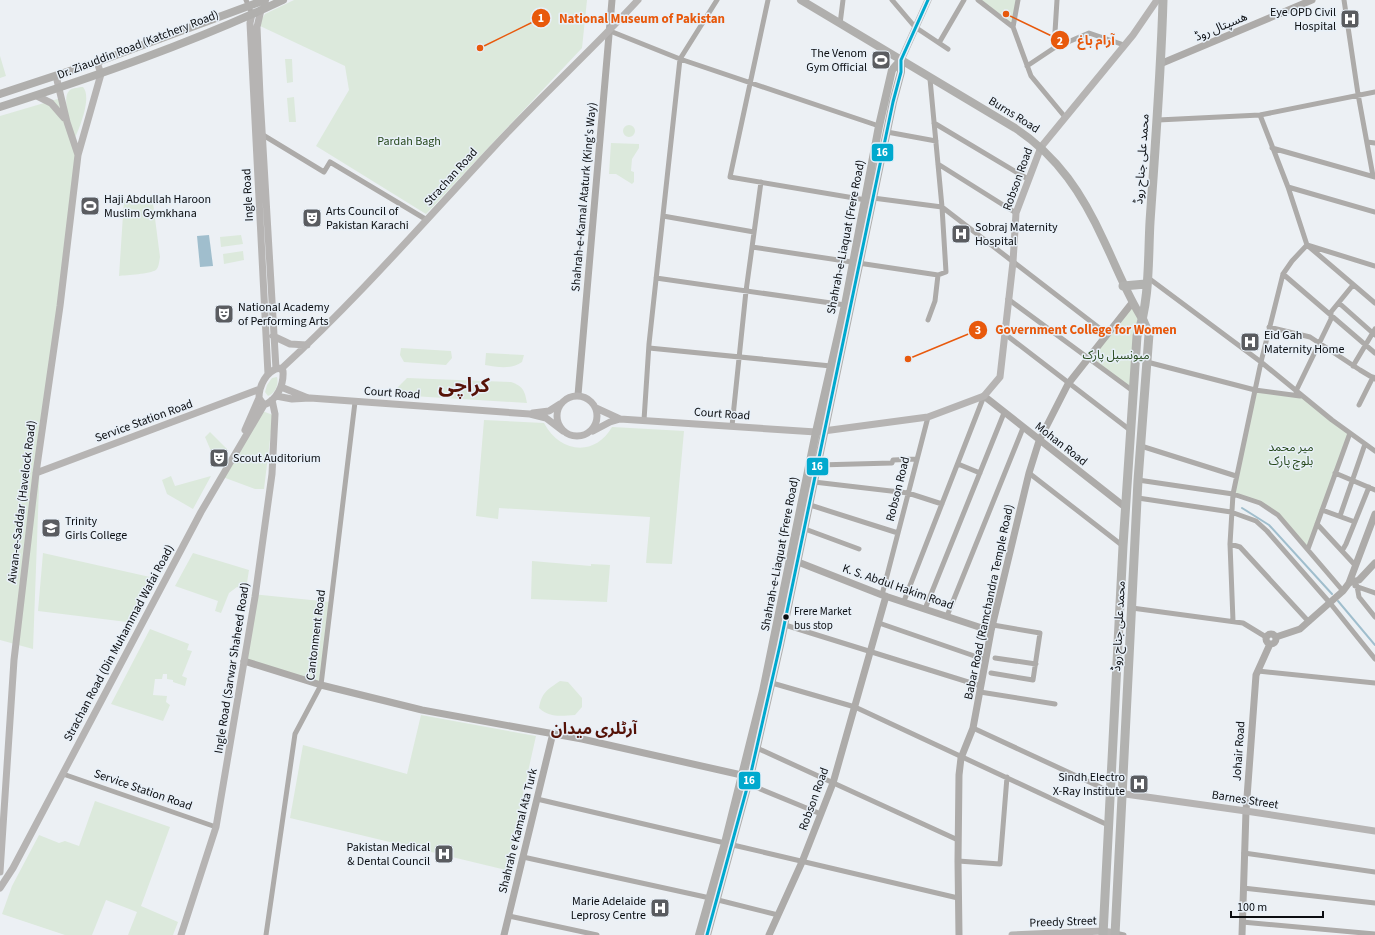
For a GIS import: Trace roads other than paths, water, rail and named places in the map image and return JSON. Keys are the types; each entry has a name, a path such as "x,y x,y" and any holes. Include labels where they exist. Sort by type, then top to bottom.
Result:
{"highway":[{"name":"محمد علی جناح روڈ","path":"1103,933 1125,507 1137,336 1143,320 1146,281 1158,120 1163,0"},
{"path":"1123,286 1146,281"},
{"name":"محمد علی جناح روڈ","path":"1118,934 1122,793 1138,480 1149,334 1143,320"}],"main road":[{"name":"Dr. Ziauddin Road (Katchery Road)","path":"0,108 101,74 252,14 283,0"},
{"name":"Strachan Road","path":"268,374 279,369 307,345 427,220 493,148 610,31 638,0"},
{"name":"Burns Road","path":"801,0 930,79 1015,128 1041,147 1069,178 1080,196 1105,241 1123,286 1143,320"},
{"name":"Shahrah-e-Liaquat (Frere Road)","path":"870,199 880,126 892,70 901,60 928,0"},
{"name":"Robson Road","path":"928,417 984,396 1000,377 1016,213 1041,147 1124,45 1157,0"},
{"name":"Dr. Ziauddin Road (Katchery Road)","path":"0,94 97,62 257,1"},
{"path":"257,1 261,10"},
{"path":"252,14 257,1"},
{"name":"Ingle Road","path":"261,10 257,27 273,336 279,369 283,375 281,387"},
{"name":"Ingle Road","path":"252,14 250,23 268,374"},
{"name":"Shahrah-e-Liaquat (Frere Road)","path":"747,779 774,642 870,199 901,72 901,60"},
{"path":"97,62 101,74"},
{"name":"Aiwan-e-Saddar (Havelock Road)","path":"0,870 14,660 36,473 60,306 78,155 101,74"},
{"name":"Aiwan-e-Saddar (Havelock Road)","path":"56,76 67,122 78,155"},
{"path":"37,96 50,103 67,122"},
{"name":"Shahrah-e-Liaquat (Frere Road)","path":"707,935 714,899 757,748 785,625 818,465 820,431 831,366 845,305 857,263"},
{"path":"273,336 290,344 307,345"},
{"path":"260,389 268,374"},
{"path":"259,398 264,405 274,398 281,387"},
{"name":"Court Road","path":"281,387 310,398"},
{"name":"Service Station Road","path":"36,473 260,389"},
{"name":"Strachan Road (Din Muhammad Wafai Road)","path":"240,444 259,398 260,389"},
{"path":"530,414 549,410 571,396 578,395 592,402 596,408 598,417 596,424 589,433"},
{"name":"Court Road","path":"274,398 310,398 530,414 546,418 563,431"},
{"name":"Ingle Road (Sarwar Shaheed Road)","path":"181,935 216,827 244,661 274,459 274,398"},
{"path":"561,403 557,414 557,419 563,431 573,436 580,436 589,433 610,422 620,419"},
{"name":"Strachan Road (Din Muhammad Wafai Road)","path":"0,888 20,853 200,512 264,405"},
{"name":"Court Road","path":"596,408 620,419 820,431"},
{"path":"820,431 928,417"},
{"name":"Barnes Street","path":"1111,792 1375,831"},
{"path":"0,870 20,853"},
{"name":"Shahrah-e-Liaquat (Frere Road)","path":"699,935 714,899"},
{"name":"Preedy Street","path":"1012,935 1118,934"}],"street":[{"name":"Shahrah-e-Kamal Ataturk (King's Way)","path":"578,395 612,0"},
{"path":"644,420 649,348 680,59 717,0"},
{"path":"768,0 730,177 870,199 942,207 1107,334"},
{"path":"840,24 843,0"},
{"path":"892,0 915,27 948,48"},
{"path":"939,43 964,0"},
{"path":"978,0 1014,27"},
{"path":"1018,0 1014,27 1031,76 1065,117"},
{"path":"1054,48 1057,0"},
{"name":"ھسپتال روڈ","path":"1160,64 1312,0"},
{"path":"1272,148 1374,177 1358,94 1344,0"},
{"path":"610,31 680,59 880,126"},
{"path":"1027,66 1054,48 1089,33 1124,45"},
{"path":"752,247 938,275 946,272 942,207 930,79"},
{"path":"1158,120 1260,115 1358,94 1375,92"},
{"path":"1260,115 1288,187 1307,245 1375,303"},
{"path":"934,123 1028,179"},
{"path":"887,132 936,141"},
{"path":"263,135 324,172 330,162 427,220"},
{"path":"1367,142 1375,143"},
{"path":"938,164 1016,213"},
{"path":"732,426 746,291 761,182"},
{"path":"1288,187 1375,212"},
{"path":"663,216 754,232"},
{"path":"1307,245 1375,266"},
{"path":"1233,621 1230,544 1231,512 1236,476 1261,362 1283,274 1292,261 1307,245"},
{"path":"1283,274 1375,354"},
{"path":"928,320 935,301 938,275"},
{"path":"656,278 845,305"},
{"path":"1146,281 1261,362 1301,396 1375,451"},
{"path":"1296,391 1331,320 1331,315 1354,285"},
{"path":"1008,299 1133,391"},
{"name":"Babar Road (Ramchandra Temple Road)","path":"959,935 958,840 959,775 961,758 973,728 992,628 1029,473 1039,441 1068,384 1087,358 1132,303"},
{"path":"1339,303 1374,332 1365,344 1353,366"},
{"path":"1270,327 1310,337 1320,342 1353,366 1374,378 1359,406"},
{"path":"1005,334 1068,384 1130,430"},
{"path":"649,348 831,366"},
{"path":"1147,362 1255,390 1301,396"},
{"path":"904,601 984,396"},
{"name":"Mohan Road","path":"984,396 1039,441 1125,507"},
{"name":"Cantonment Road","path":"266,935 295,734 321,685 355,402"},
{"path":"925,609 1004,413"},
{"name":"Robson Road","path":"769,935 802,862 833,783 879,623 898,533 928,417"},
{"path":"947,616 1023,428"},
{"path":"1308,549 1350,433"},
{"path":"1340,516 1365,444"},
{"path":"1141,446 1236,476"},
{"path":"818,465 892,463 893,460 917,459"},
{"path":"958,464 980,473"},
{"path":"1029,473 1123,546"},
{"path":"1336,473 1375,490"},
{"path":"1138,480 1233,494 1247,497 1269,508 1278,515 1343,591"},
{"path":"814,482 908,493 942,504"},
{"path":"1342,551 1369,487"},
{"path":"1138,498 1231,512 1256,521 1267,531 1330,603 1375,658"},
{"path":"810,505 898,533"},
{"path":"1322,510 1355,522"},
{"path":"1230,544 1240,547 1309,622 1349,584 1354,564 1375,514"},
{"path":"1317,524 1354,564"},
{"path":"805,529 859,549"},
{"name":"K. S. Abdul Hakim Road","path":"798,562 884,595 947,616 992,628 1040,633 1036,664"},
{"path":"1349,584 1359,580 1375,562"},
{"path":"1349,584 1375,593"},
{"path":"1357,586 1360,597 1375,617"},
{"path":"1132,608 1243,623 1268,640"},
{"name":"Johair Road","path":"1242,935 1246,811 1256,675 1268,640 1274,643 1276,637 1300,629 1309,622"},
{"path":"879,623 986,660"},
{"path":"785,625 871,651 981,688 1055,704"},
{"path":"991,673 1033,680 1036,664 995,658"},
{"path":"244,661 321,685 422,710 553,733 747,779 821,814"},
{"path":"1258,670 1375,683"},
{"path":"772,683 855,707 961,758 1007,777 1108,825"},
{"path":"973,728 1111,792"},
{"name":"Shahrah e Kamal Ata Turk","path":"504,935 553,733"},
{"path":"757,748 958,840"},
{"name":"Service Station Road","path":"62,774 216,827"},
{"path":"958,861 1000,864 1007,777"},
{"path":"537,799 958,898"},
{"path":"1244,853 1375,872"},
{"path":"523,858 714,899 778,915"},
{"path":"1243,888 1375,903"},
{"path":"509,916 597,935"},
{"path":"1242,922 1375,934"}],"water":[{"path":"209,235 213,266 200,267 197,236"}],"waterway":[{"path":"1242,508 1269,525 1332,594"},
{"path":"1338,601 1375,645"}],"place":[{"name":"آرام باغ","path":"1006,14"},
{"name":"Eye OPD Civil Hospital","path":"1350,19"},
{"name":"National Museum of Pakistan","path":"480,48"},
{"name":"The Venom Gym Official","path":"881,60"},
{"name":"Haji Abdullah Haroon Muslim Gymkhana","path":"90,206"},
{"name":"Arts Council of Pakistan Karachi","path":"312,218"},
{"name":"Sobraj Maternity Hospital","path":"961,234"},
{"name":"National Academy of Performing Arts","path":"224,314"},
{"name":"Eid Gah Maternity Home","path":"1250,342"},
{"name":"Government College for Women","path":"908,359"},
{"name":"Scout Auditorium","path":"219,458"},
{"name":"Trinity Girls College","path":"51,528"},
{"name":"Frere Market bus stop","path":"786,617"},
{"name":"Sindh Electro X-Ray Institute","path":"1139,784"},
{"name":"Pakistan Medical & Dental Council","path":"444,854"},
{"name":"Marie Adelaide Leprosy Centre","path":"660,908"}],"district":[{"name":"کراچی","path":"464,386"},
{"name":"آرٹلری میدان","path":"594,729"}],"park label":[{"name":"Pardah Bagh","path":"409,141"},
{"name":"میونسپل پارک","path":"1116,355"},
{"name":"میر محمد بلوچ پارک","path":"1291,454"}]}
